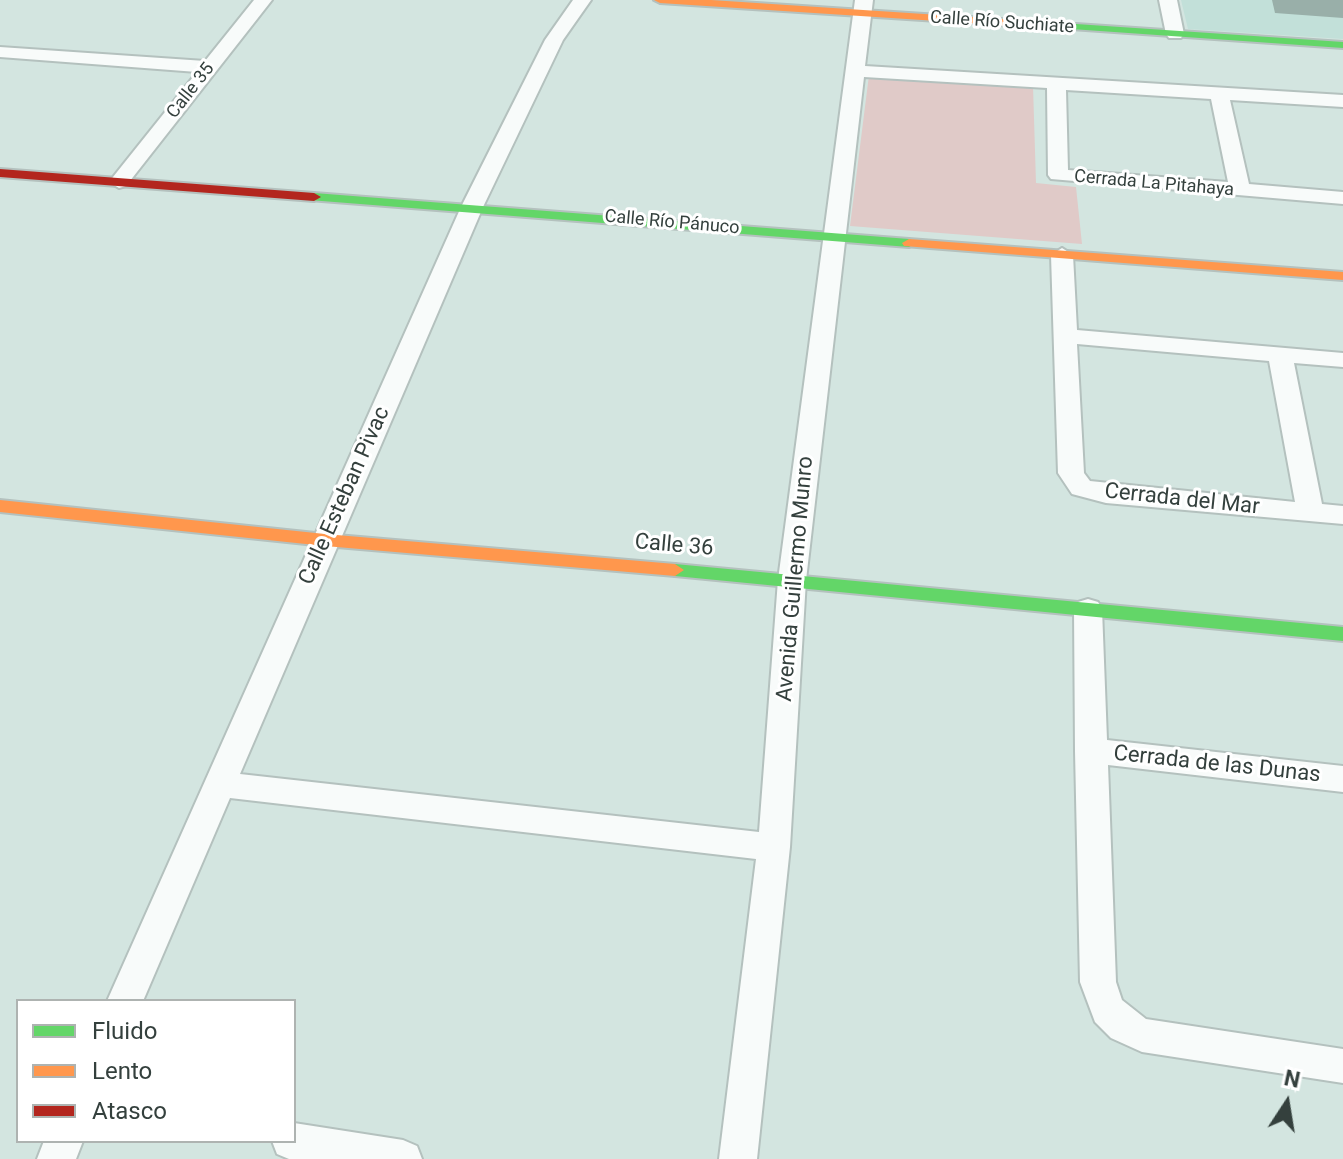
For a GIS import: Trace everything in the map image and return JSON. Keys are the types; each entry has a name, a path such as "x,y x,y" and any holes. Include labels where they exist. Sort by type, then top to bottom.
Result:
{"street":[{"name":"Calle 35","path":"119,182 263,0"},
{"name":"Calle Esteban Pivac","path":"126,999 472,207 554,40 582,0"},
{"name":"Calle Río Suchiate","path":"660,0 863,7 1343,45"},
{"path":"1168,0 1175,34"},
{"name":"Avenida Guillermo Munro","path":"738,1159 774,847 792,580 863,7"},
{"path":"0,52 210,67"},
{"path":"853,71 1343,101"},
{"name":"Cerrada La Pitahaya","path":"1056,83 1058,175 1343,198"},
{"path":"1219,93 1240,191"},
{"name":"Calle Río Pánuco","path":"0,173 1343,276"},
{"name":"Cerrada del Mar","path":"1062,255 1071,473 1081,488 1106,494 1343,515"},
{"path":"1067,336 1343,360"},
{"path":"1280,354 1310,512"},
{"name":"Calle 36","path":"0,506 325,540 792,580 1343,634"},
{"name":"Cerrada de las Dunas","path":"1088,609 1098,982 1108,1010 1124,1026 1142,1035 1343,1066"},
{"name":"Cerrada de las Dunas","path":"1091,751 1343,779"},
{"path":"219,784 774,847"},
{"path":"296,1142 403,1159"}],"shaded area":[{"path":"1181,0 1343,0 1343,39 1188,29"},
{"path":"869,75 1033,86 1036,183 1076,187 1082,244 850,226"}],"traffic: fast":[{"path":"1061,26 1343,45"},
{"path":"314,197 909,243"},
{"path":"675,570 1343,634"}],"traffic: slow":[{"path":"660,0 1061,26"},
{"path":"909,243 1343,276"},
{"path":"0,506 325,540 675,570"}],"traffic: jam":[{"path":"0,173 314,197"}]}
